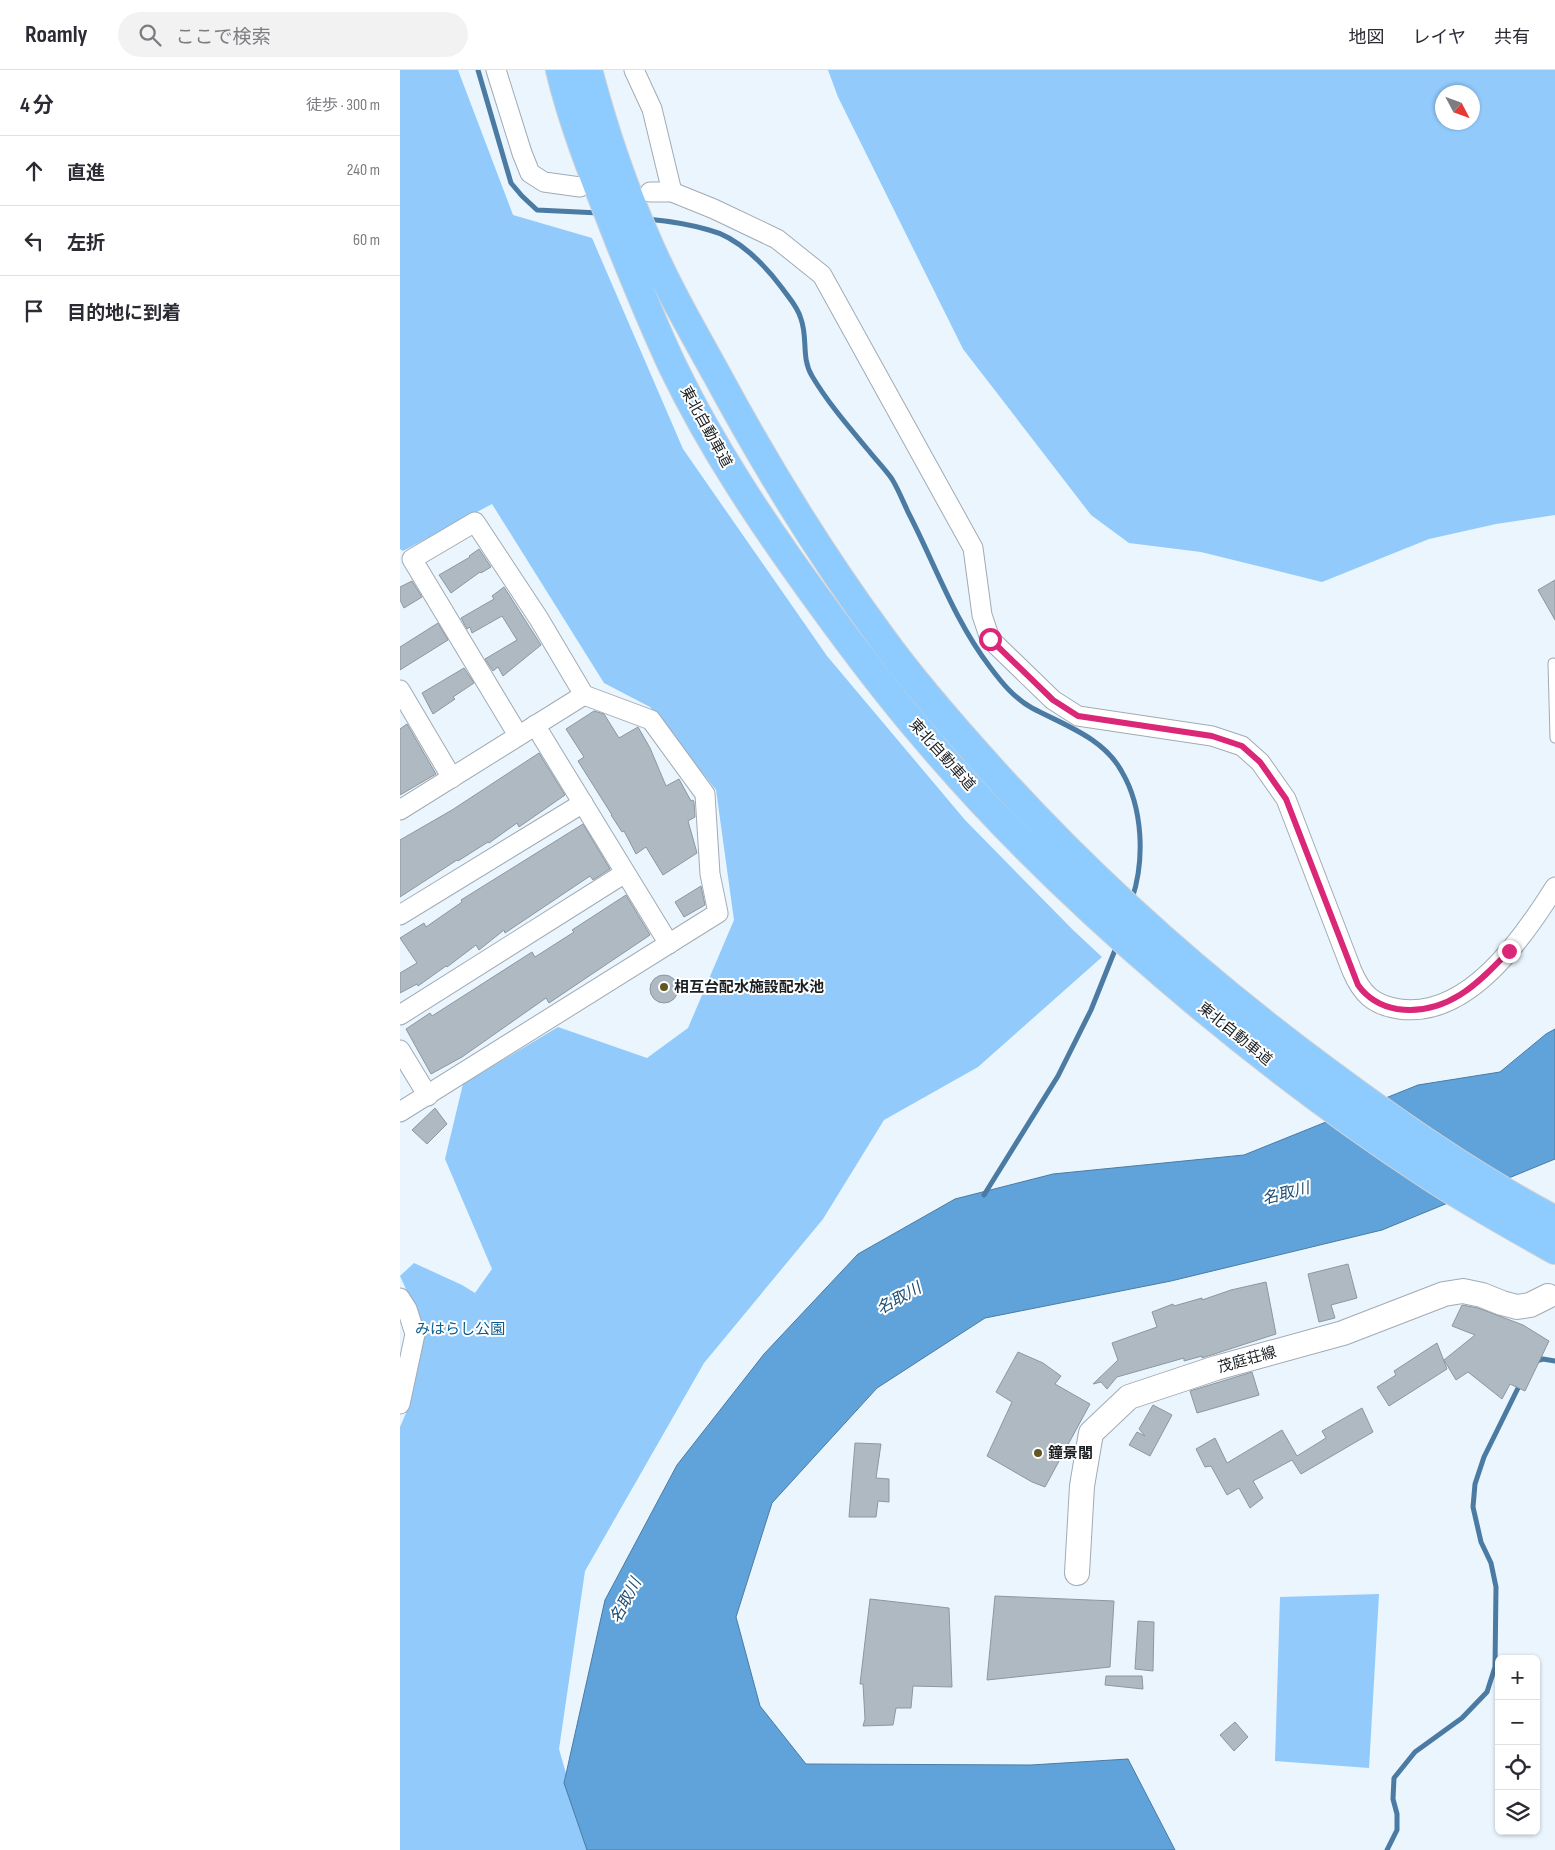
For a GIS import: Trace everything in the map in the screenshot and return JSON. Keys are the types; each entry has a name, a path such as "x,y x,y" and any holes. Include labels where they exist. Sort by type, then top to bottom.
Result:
{"highway":[{"name":"東北自動車道","path":"560,70 591,193 616,234 674,369 710,436 761,519 808,586 863,662 925,738 1006,826 1104,923 1222,1024 1352,1123 1428,1175 1506,1227 1555,1250"},
{"name":"東北自動車道","path":"588,70 598,110 640,195 646,239 666,281 744,426 830,566 883,641 948,722 1072,856 1115,897 1246,1011 1436,1148 1547,1216"},
{"path":"1506,1227 1555,1259"}],"street":[{"path":"496,70 530,173 544,182 591,193"},
{"path":"634,70 652,109 672,192"},
{"path":"640,195 672,192 714,209 777,239 822,275 973,548 982,615 990,639 1053,700 1078,716 1212,736 1242,746 1260,762 1286,799 1358,985 1365,994 1380,1005 1414,1011 1455,999 1484,978 1509,951 1537,915 1555,887"},
{"path":"400,1112 718,913 710,874 705,794 651,720 584,695 539,620 475,522 412,559 518,735"},
{"path":"400,810 584,695"},
{"path":"403,702 452,778"},
{"path":"535,726 669,944"},
{"path":"400,915 583,803"},
{"path":"400,1015 625,873"},
{"path":"400,1050 428,1096"},
{"name":"茂庭荘線","path":"1077,1573 1082,1486 1090,1433 1129,1397 1216,1368 1342,1334 1444,1294 1463,1291 1482,1295 1517,1307 1530,1305 1548,1296"},
{"path":"400,1298 407,1309 415,1334 400,1404"}],"lane":[{"path":"1553,663 1555,738"}],"green space":[{"name":"みはらし公園","path":"400,70 458,70 513,215 592,238 683,449 827,656 965,820 1102,957 978,1067 884,1120 823,1219 704,1363 585,1571 559,1749 588,1850 400,1850 400,1427 406,1413 423,1326 400,1276 414,1263 475,1293 492,1269 445,1159 463,1084 558,1027 647,1058 688,1028 734,920 716,790 650,707 604,683 492,504 403,551 400,549"},
{"path":"828,70 1555,70 1555,515 1496,524 1429,539 1322,582 1201,552 1129,543 1091,515 963,349 838,97"},
{"path":"1379,1594 1369,1768 1275,1761 1280,1597"}],"water":[{"name":"名取川","path":"1555,1029 1555,1159 1382,1230 1171,1281 985,1318 877,1388 772,1503 736,1617 760,1706 806,1764 1031,1765 1128,1759 1175,1850 587,1850 564,1783 605,1600 677,1465 764,1354 858,1254 955,1199 1053,1174 1244,1155 1418,1085 1500,1072 1546,1034"}],"building":[{"path":"479,549 491,567 480,572 451,593 439,575 470,557"},
{"path":"1555,580 1555,620 1538,590"},
{"path":"412,581 422,597 404,608 400,600 400,587"},
{"path":"504,587 541,645 503,676 498,667 493,671 485,659 517,640 502,616 472,633 470,627 467,629 461,618 494,599 492,596"},
{"path":"438,623 448,640 400,670 400,647"},
{"path":"464,668 474,683 433,714 422,693"},
{"path":"594,711 604,714 619,738 638,727 650,748 666,786 679,779 691,801 693,800 694,802 695,817 688,821 697,853 663,875 646,847 636,854 624,831 622,832 578,761 584,757 566,729"},
{"path":"407,724 436,774 400,795 400,729"},
{"path":"539,753 565,795 519,827 517,823 489,843 457,860 400,897 400,840 452,810"},
{"path":"583,824 610,869 593,880 590,876 505,933 504,930 479,950 476,945 418,986 417,984 400,993 400,973 417,963 400,938 424,923 426,927 462,902 461,900"},
{"path":"701,886 705,905 684,917 675,902"},
{"path":"626,895 650,935 549,1003 546,998 462,1057 431,1074 406,1029 430,1013 432,1016 532,952 535,957"},
{"name":"相互台配水施設配水池","path":"664,975 674,979 678,989 674,999 664,1003 654,999 650,989 654,979"},
{"path":"435,1108 447,1124 427,1144 412,1130"},
{"path":"1348,1264 1357,1298 1331,1305 1335,1318 1319,1322 1308,1274"},
{"path":"1266,1282 1276,1334 1202,1358 1202,1356 1184,1361 1184,1358 1117,1377 1107,1389 1101,1382 1093,1384 1118,1360 1112,1343 1157,1327 1152,1312 1173,1304 1174,1306 1202,1298 1202,1300 1231,1290"},
{"path":"1462,1305 1478,1308 1523,1325 1549,1341 1525,1391 1510,1384 1502,1399 1468,1372 1456,1380 1444,1360 1475,1335 1452,1326"},
{"path":"1437,1343 1447,1369 1389,1406 1377,1387 1396,1375 1394,1371"},
{"path":"1018,1352 1043,1363 1061,1376 1055,1384 1090,1404 1045,1487 1032,1482 987,1456 1012,1402 996,1392"},
{"path":"1252,1372 1259,1395 1197,1413 1190,1391"},
{"path":"1153,1405 1172,1415 1150,1456 1129,1445 1137,1432 1145,1436 1139,1429"},
{"path":"1362,1408 1373,1432 1301,1474 1292,1460 1253,1481 1263,1498 1250,1508 1239,1488 1227,1495 1211,1466 1205,1467 1196,1449 1215,1438 1227,1463 1282,1430 1297,1456 1326,1438 1322,1431"},
{"path":"855,1443 881,1444 876,1478 889,1479 889,1502 878,1501 876,1517 849,1517"},
{"path":"995,1596 1114,1601 1110,1667 987,1680"},
{"path":"870,1599 949,1608 952,1687 913,1686 911,1708 896,1708 893,1725 863,1726 865,1719 863,1684 860,1684"},
{"path":"1138,1621 1154,1622 1153,1671 1135,1669"},
{"path":"1106,1676 1142,1676 1143,1689 1105,1685"},
{"path":"1235,1722 1248,1737 1234,1751 1220,1735"}],"waterway":[{"path":"478,70 511,183 537,210 599,213"},
{"path":"647,219 709,230 740,245 759,261 798,310 803,326 807,362 812,376 839,415 892,479 955,611 977,649 999,679 1020,700 1094,741 1105,750 1122,772 1134,802 1140,834 1139,868 1132,899"},
{"path":"984,1195 1058,1076 1091,1010 1117,945"},
{"path":"1534,1363 1543,1359 1555,1361"},
{"path":"1387,1850 1397,1830 1397,1814 1393,1799 1394,1778 1415,1752 1462,1718 1487,1692 1495,1667 1496,1587 1491,1563 1481,1542 1473,1507 1475,1484 1484,1457 1521,1382"}],"place":[{"name":"相互台配水施設配水池","path":"664,987"},
{"name":"鐘景閣","path":"1038,1453"}],"route":[{"path":"990,639 1053,700 1078,716 1212,736 1242,746 1260,762 1286,799 1358,985 1365,994 1380,1005 1414,1011 1455,999 1484,978 1509,951"}]}
